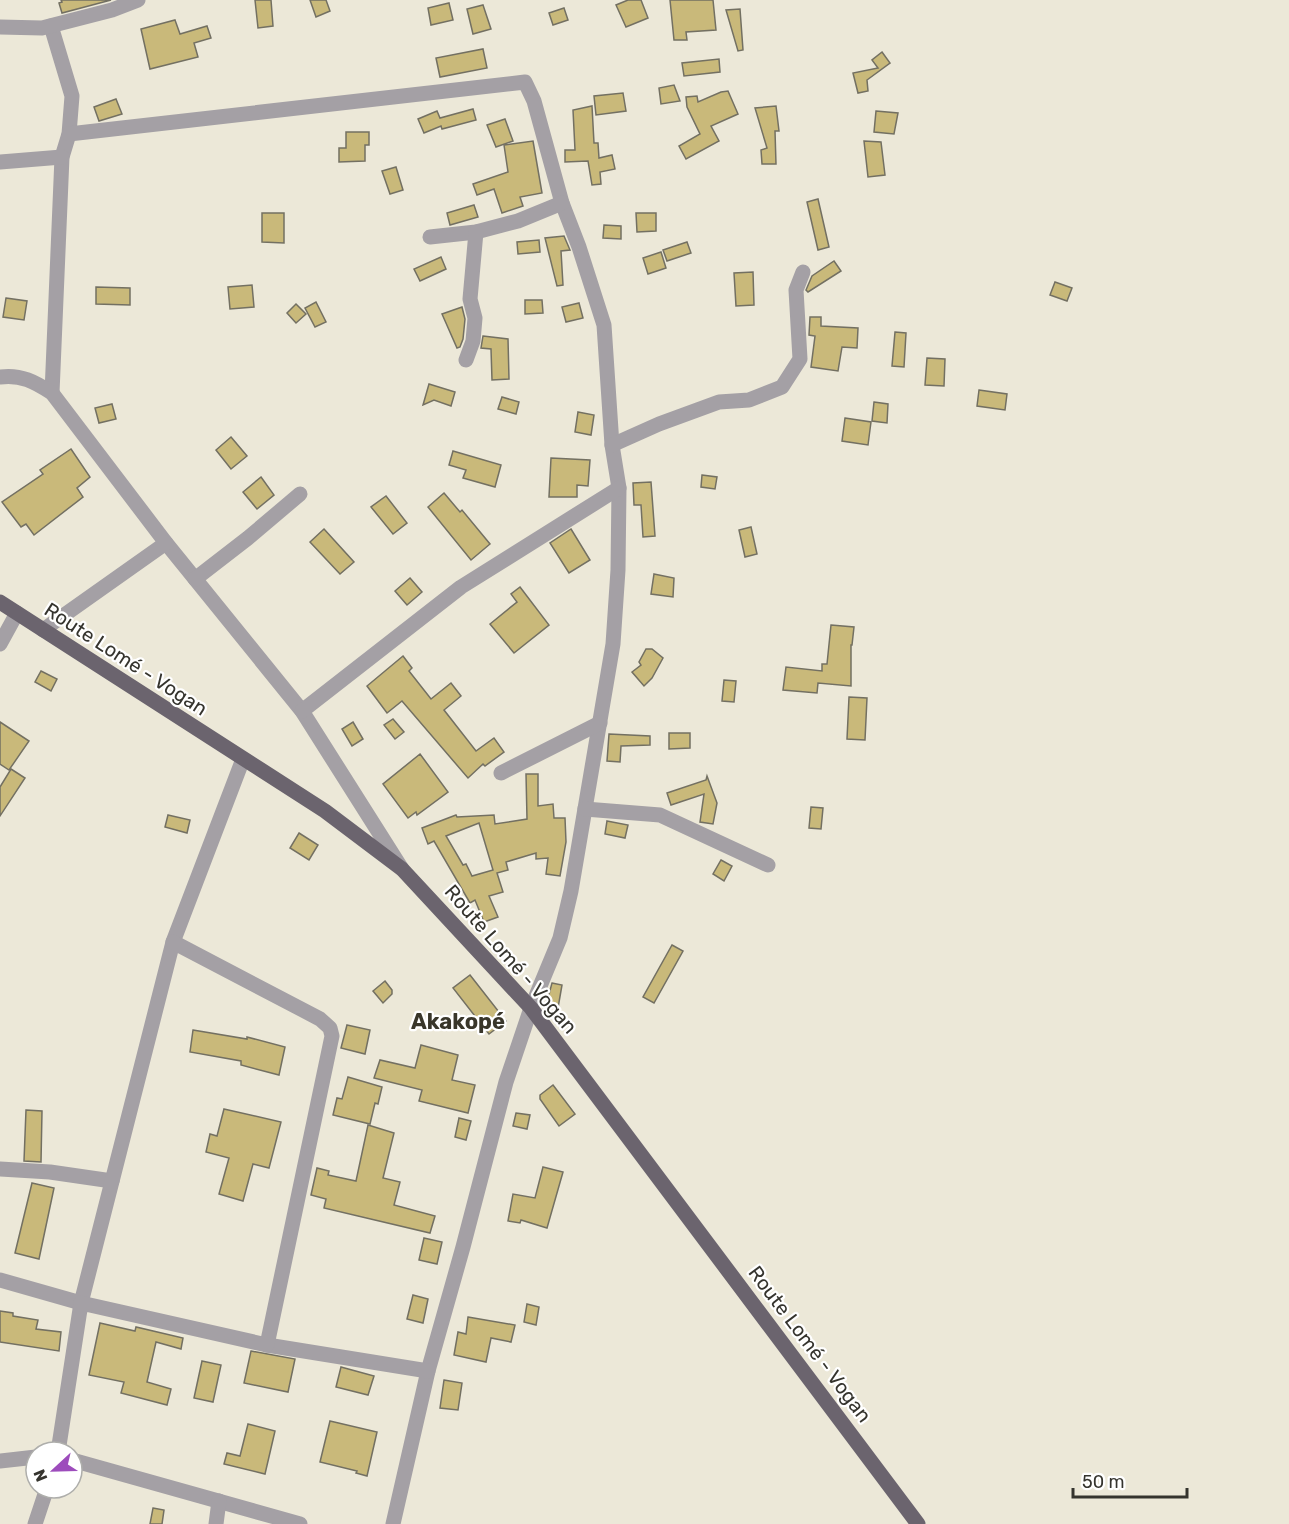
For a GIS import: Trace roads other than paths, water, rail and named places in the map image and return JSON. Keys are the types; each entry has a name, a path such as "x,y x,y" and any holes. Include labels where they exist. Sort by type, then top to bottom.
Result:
{"main road":[{"name":"Route Lomé - Vogan","path":"0,602 325,811 402,869 531,1008 918,1524"}],"street":[{"path":"0,27 42,28 112,10 138,0"},
{"path":"51,26 72,96 69,134 62,157 52,393"},
{"path":"69,134 525,82 534,101 562,203 604,325 612,445 618,488 618,570 613,644 571,891 560,938 531,1008 506,1082 428,1371 393,1524"},
{"path":"0,162 62,157"},
{"path":"430,237 476,232 518,221 562,203"},
{"path":"466,360 473,341 474,318 470,299 476,232"},
{"path":"612,445 659,424 719,402 748,400 782,387 800,359 796,290 803,273"},
{"path":"0,377 11,376 31,380 52,393 166,543 302,711 402,869"},
{"path":"302,711 461,587 618,488"},
{"path":"195,579 300,494"},
{"path":"43,630 166,543"},
{"path":"0,644 17,614"},
{"path":"501,773 600,723"},
{"path":"60,1440 81,1303 173,942 243,759"},
{"path":"585,809 660,815 768,865"},
{"path":"173,942 320,1019 330,1028 332,1036 267,1345"},
{"path":"0,1169 50,1172 112,1181"},
{"path":"0,1280 81,1303 267,1345 428,1371"},
{"path":"0,1461 24,1458"},
{"path":"84,1463 300,1524"},
{"path":"35,1524 43,1500"},
{"path":"216,1524 219,1502"}],"district":[{"name":"Akakopé","path":"458,1021"}]}
